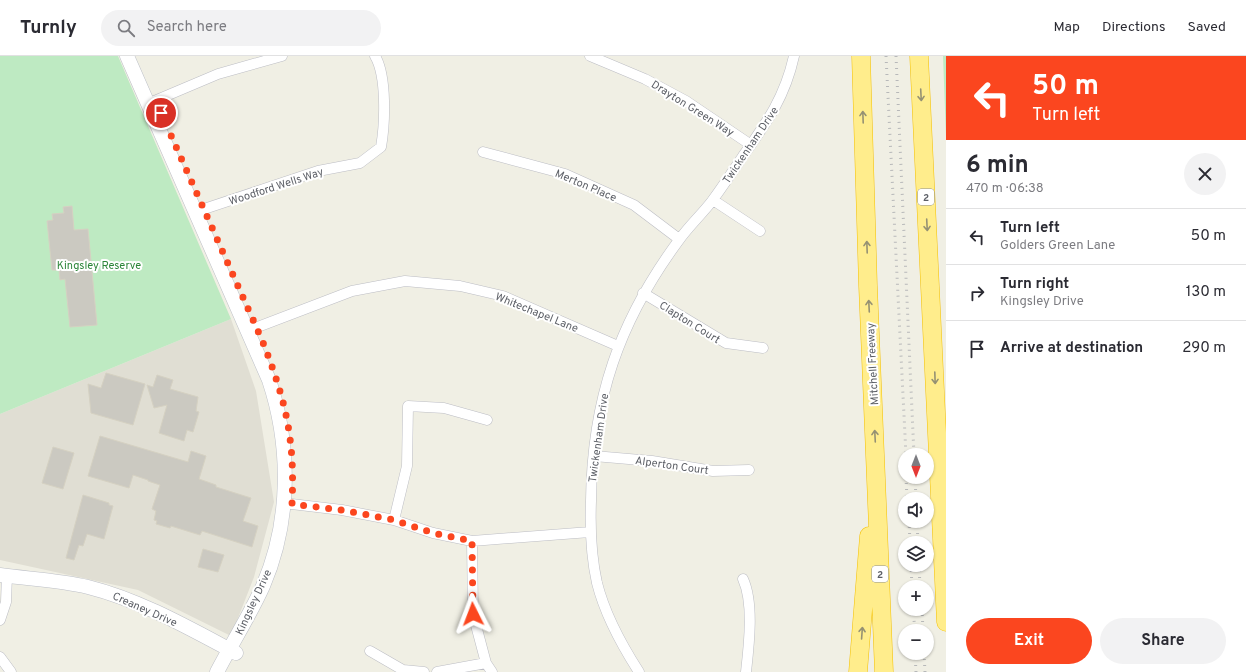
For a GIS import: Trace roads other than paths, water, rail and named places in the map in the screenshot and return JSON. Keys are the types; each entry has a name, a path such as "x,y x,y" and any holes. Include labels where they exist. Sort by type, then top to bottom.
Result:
{"highway":[{"name":"Mitchell Freeway","path":"861,56 884,672"},
{"name":"2","path":"920,56 946,622"},
{"path":"858,672 868,544 877,475"}],"main road":[{"name":"Kingsley Drive","path":"127,56 151,102 251,329 269,380 279,416 285,455 288,504 274,555 263,585 231,658 218,672"},
{"name":"Kingsley Drive","path":"135,56 151,102"},
{"name":"Creaney Drive","path":"3,579 73,592 128,609 231,658"}],"street":[{"path":"151,102 218,74 282,56"},
{"name":"Woodford Wells Way","path":"199,211 318,171 360,163 380,147 383,132 384,91 378,60 375,56"},
{"name":"Drayton Green Way","path":"590,56 645,79 686,101 751,144"},
{"name":"Twickenham Drive","path":"639,672 618,637 601,596 597,582 590,532 591,475 603,393 618,346 643,293 679,239 713,200 779,102 788,80 794,56"},
{"name":"Merton Place","path":"483,152 565,174 634,205 679,239"},
{"path":"713,200 760,231"},
{"name":"Whitechapel Lane","path":"251,329 352,291 405,281 460,286 503,296 618,346"},
{"name":"Clapton Court","path":"643,293 726,344 763,348"},
{"path":"394,520 407,466 408,406 444,408 487,420"},
{"name":"Alperton Court","path":"594,456 652,461 713,471 750,470"},
{"path":"288,504 342,510 394,520 433,533 472,541 590,532"},
{"path":"472,541 473,614 486,663 492,672"},
{"path":"0,620 6,602 3,579"},
{"path":"742,579 746,587 750,608 746,672"},
{"path":"370,651 403,670 424,672"},
{"path":"0,657 11,672"},
{"path":"437,672 486,663"}],"railway":[{"path":"886,56 906,448"},
{"path":"896,56 914,448"},
{"path":"906,484 907,492"},
{"path":"915,484 916,492"},
{"path":"909,528 910,536"},
{"path":"917,528 918,536"},
{"path":"911,572 912,580"},
{"path":"919,572 920,580"},
{"path":"914,616 914,624"},
{"path":"922,616 923,624"},
{"path":"915,660 916,672"},
{"path":"924,660 925,672"}],"park label":[{"name":"Kingsley Reserve","path":"99,265"}]}
